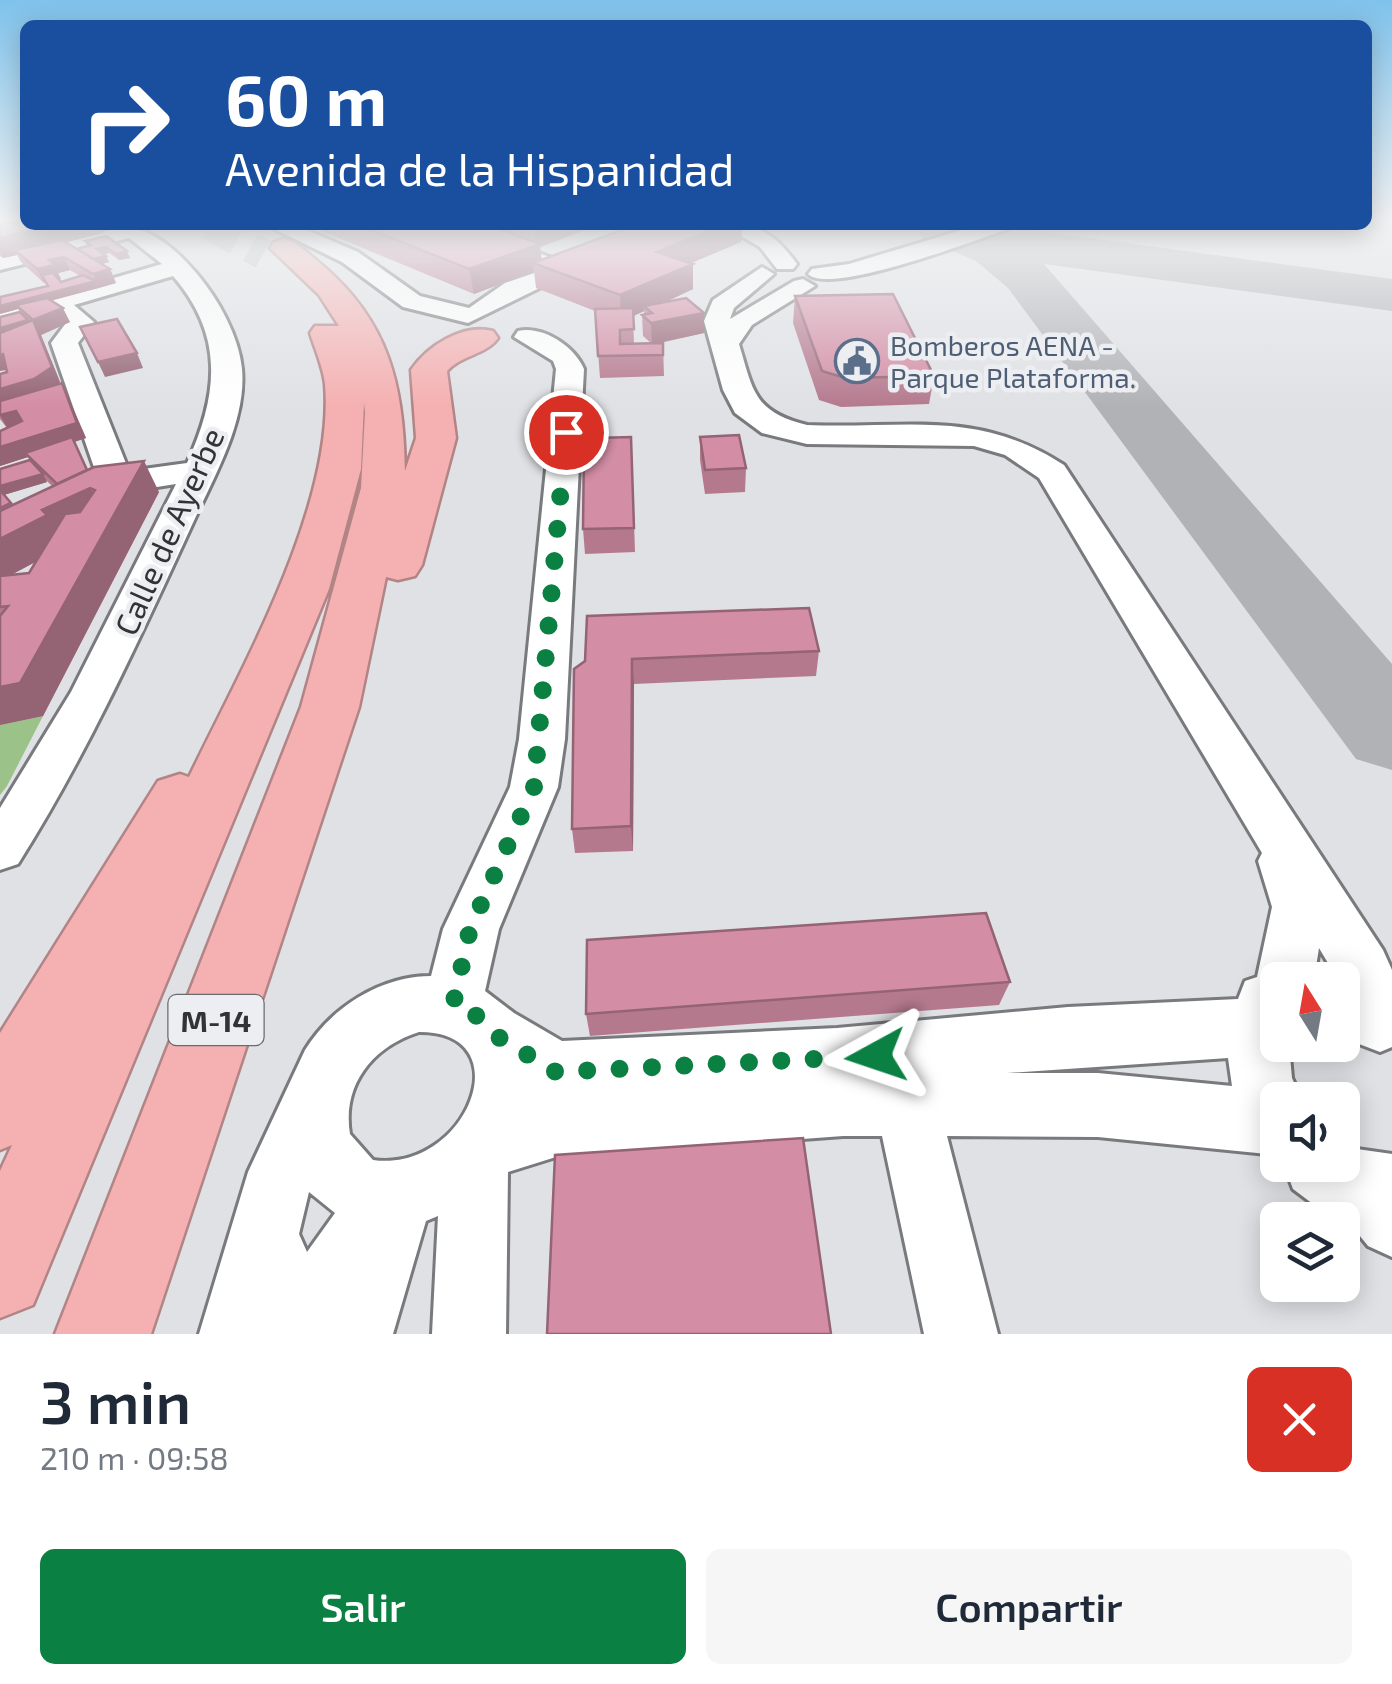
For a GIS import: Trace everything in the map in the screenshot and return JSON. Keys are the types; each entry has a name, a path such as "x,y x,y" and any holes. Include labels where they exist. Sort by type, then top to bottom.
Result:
{"highway":[{"name":"M-14","path":"0,1272 250,716 304,589 327,520 340,469 345,416 342,380 324,326 299,282"},
{"name":"M-14","path":"102,1334 330,707 383,488 385,412 379,376 355,320 323,282"},
{"path":"330,707 371,638 428,472 436,438 429,370 476,320"},
{"path":"0,1109 176,802 250,716"}],"street":[{"path":"0,319 129,282"},
{"name":"Calle de Ayerbe","path":"0,849 42,788 101,681 212,446 228,372 212,310 193,282"},
{"path":"385,282 412,302 476,320 537,310 557,282"},
{"path":"754,282 722,304 717,321 728,341 740,398 750,411 785,429 832,435 966,434 994,439 1038,459 1052,472 1364,969 1371,1020"},
{"path":"728,341 744,320 808,282"},
{"path":"58,304 81,322 64,343 66,392 103,438 116,483"},
{"path":"476,320 537,310"},
{"path":"469,1334 479,1152 500,1117 507,1087 506,1058 474,1020 470,929 534,787 542,738 570,369 537,310"},
{"path":"70,450 103,438"},
{"path":"0,543 116,483 198,471"},
{"path":"1266,809 1299,907 1284,962"},
{"path":"313,1331 262,1233 282,1172 315,1106 328,1069 352,1037 384,1014 419,1004 474,1020 556,1072 837,1059 1068,1037 1260,1003"},
{"path":"315,1106 316,1140 329,1169 355,1189 394,1196 436,1185 479,1152 556,1125 843,1104 1098,1105 1260,1120"},
{"path":"907,1104 960,1334"},
{"path":"313,1331 394,1196"}],"green space":[{"path":"43,716 7,786 0,795 0,725"}],"building":[{"path":"46,282 91,282 0,306 0,297 48,286"},
{"path":"585,282 650,282 620,295"},
{"path":"893,294 934,376 845,378 822,371 795,296"},
{"path":"47,298 63,308 33,320 16,305"},
{"path":"686,298 704,313 651,323 642,315 652,313 644,306"},
{"path":"633,308 634,329 620,330 620,344 663,343 663,355 598,356 595,309"},
{"path":"20,312 28,320 0,328 0,317"},
{"path":"117,319 137,353 98,362 80,327"},
{"path":"33,320 52,367 34,379 0,389 0,374 7,372 3,354 0,355 0,333"},
{"path":"62,383 77,423 0,447 0,431 22,421 16,411 0,415 0,401"},
{"path":"739,435 746,468 705,470 700,437"},
{"path":"72,437 87,470 57,484 25,453"},
{"path":"631,437 634,528 583,529 584,445 595,438"},
{"path":"30,460 43,474 0,486 0,469"},
{"path":"144,461 20,683 0,687 0,616 8,606 0,607 0,576 29,573 65,514 80,512 95,490 90,488 42,510 47,515 0,539 0,511 94,467"},
{"path":"0,490 11,503 0,508"},
{"path":"809,608 819,651 632,659 631,826 572,829 574,669 585,661 587,616"},
{"path":"986,913 1010,982 586,1014 587,940"},
{"path":"803,1138 831,1334 547,1334 555,1155"}],"taxiway":[{"path":"1031,282 1392,732"},
{"path":"1294,282 1392,295"}],"place":[{"name":"Bomberos AENA - Parque Plataforma.","path":"857,361"}],"route":[{"path":"566,432 542,738 534,787 470,929 453,1005 477,1016 495,1035 556,1072 876,1056"}]}
